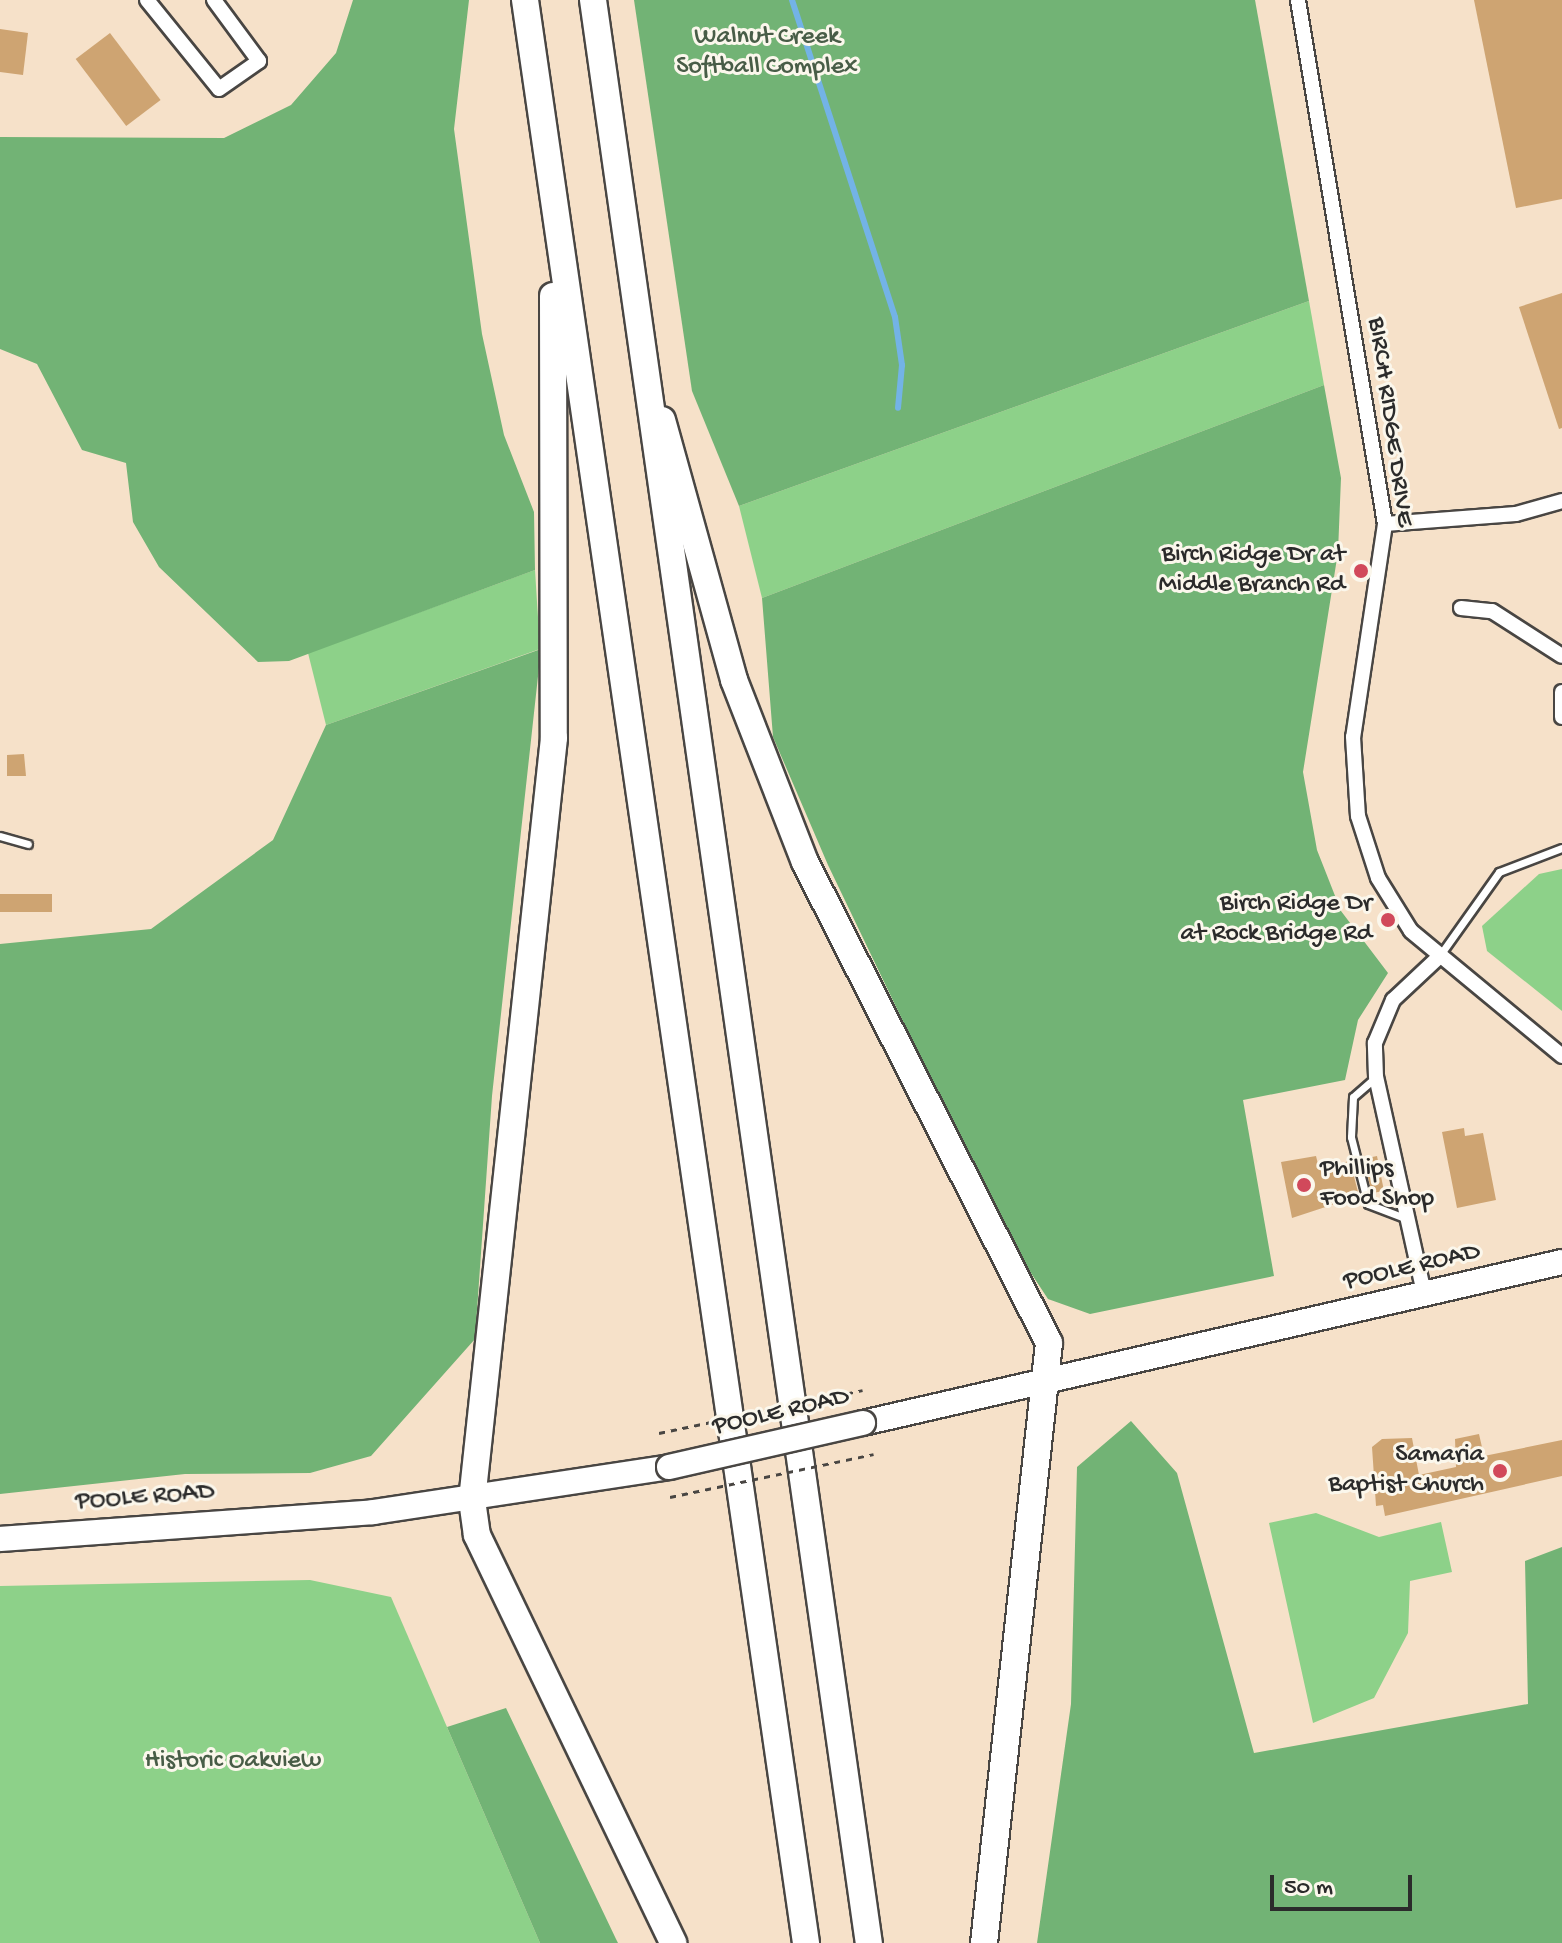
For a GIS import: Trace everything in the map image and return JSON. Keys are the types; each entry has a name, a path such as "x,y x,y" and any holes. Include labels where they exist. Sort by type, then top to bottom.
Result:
{"highway":[{"path":"525,0 806,1943"},
{"path":"593,0 637,332 869,1943"},
{"path":"553,210 554,738 472,1500 477,1535 673,1943"},
{"path":"637,332 758,748 879,1020 1049,1343 1048,1383 984,1943"}],"main road":[{"name":"POOLE ROAD","path":"0,1539 472,1500 669,1467 1048,1383 1562,1262"}],"street":[{"path":"147,0 219,89 259,61 214,0"},
{"name":"BIRCH RIDGE DRIVE","path":"1298,0 1385,524 1353,737 1358,816 1378,878 1411,931 1562,1056"},
{"path":"1385,524 1516,514 1562,501"},
{"path":"1461,608 1492,611 1562,656"},
{"path":"1562,692 1562,717"},
{"path":"1424,1293 1376,1077 1375,1043 1393,1000 1439,957"}],"lane":[{"path":"0,836 28,844"},
{"path":"1439,957 1499,872 1562,848"},
{"path":"1376,1077 1353,1097 1351,1137 1368,1204 1405,1218"}],"path":[{"path":"659,1433 863,1390"},
{"path":"670,1497 874,1454"}],"green space":[{"path":"353,0 469,0 454,129 482,334 504,435 534,512 535,570 289,661 258,662 159,567 133,522 126,463 82,450 37,364 0,349 0,137 224,138 291,105 336,53"},
{"name":"Walnut Creek Softball Complex","path":"634,0 1255,0 1309,301 739,506 692,391"},
{"path":"1309,301 1324,385 762,598 739,506"},
{"path":"1324,385 1341,478 1338,552 1303,772 1317,850 1341,911 1388,973 1358,1020 1345,1080 1243,1100 1274,1276 1090,1314 1048,1299 1004,1232 828,865 773,737 762,598"},
{"path":"535,570 540,649 326,725 308,653"},
{"path":"541,649 492,1096 475,1339 371,1456 310,1473 185,1474 0,1494 0,944 151,929 273,840 326,725"},
{"path":"1562,869 1562,1011 1487,951 1482,926 1539,874"},
{"path":"1131,1421 1177,1473 1254,1753 1528,1704 1525,1561 1562,1547 1562,1943 1037,1943 1071,1704 1077,1467"},
{"path":"1316,1513 1379,1537 1441,1522 1452,1572 1410,1581 1408,1633 1374,1698 1313,1723 1269,1523"},
{"name":"Historic Oakview","path":"310,1580 391,1597 540,1943 0,1943 0,1586"},
{"path":"506,1708 618,1943 540,1943 447,1727"}],"building":[{"path":"1474,0 1562,0 1562,199 1516,208"},
{"path":"0,29 28,33 23,75 0,72"},
{"path":"110,33 161,100 126,126 76,59"},
{"path":"1562,293 1562,428 1559,429 1519,307"},
{"path":"24,754 26,776 7,776 7,755"},
{"path":"0,894 52,894 52,912 0,912"},
{"path":"1464,1128 1465,1136 1483,1133 1496,1200 1457,1208 1442,1132"},
{"name":"Phillips Food Shop","path":"1316,1156 1319,1168 1350,1161 1359,1196 1292,1218 1281,1162"},
{"path":"1377,1156 1384,1191 1372,1193 1363,1159"},
{"name":"Samaria Baptist Church","path":"1479,1434 1484,1456 1562,1440 1562,1476 1385,1516 1383,1505 1376,1506 1372,1447 1382,1439 1412,1438 1419,1475 1456,1467 1455,1439"}],"waterway":[{"path":"792,0 895,317 902,365 898,408"}],"place":[{"name":"Birch Ridge Dr at Middle Branch Rd","path":"1361,571"},
{"name":"Birch Ridge Dr at Rock Bridge Rd","path":"1388,920"},
{"name":"Phillips Food Shop","path":"1304,1185"},
{"name":"Samaria Baptist Church","path":"1500,1471"}]}
